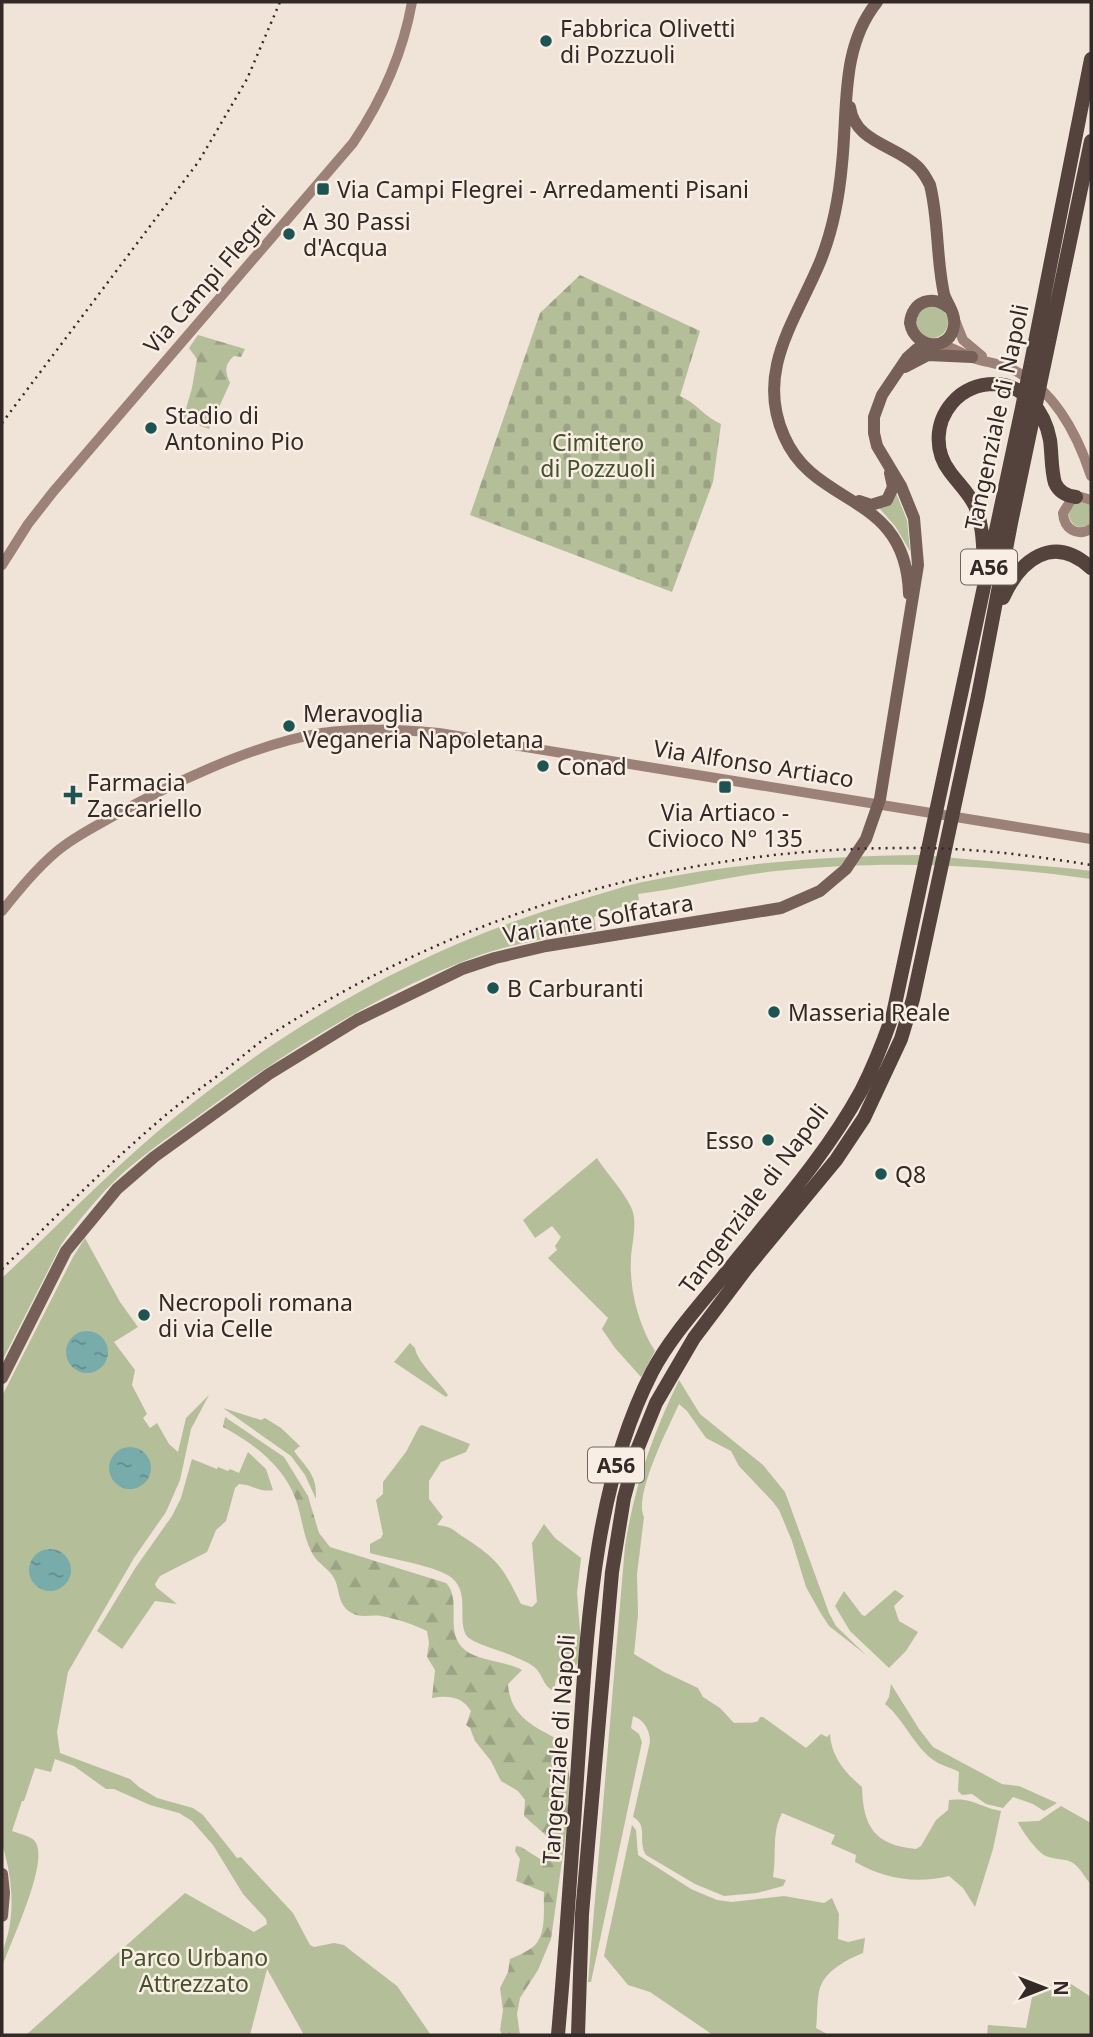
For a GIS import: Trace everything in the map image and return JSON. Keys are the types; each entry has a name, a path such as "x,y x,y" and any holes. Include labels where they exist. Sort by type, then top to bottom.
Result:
{"highway":[{"name":"Tangenziale di Napoli","path":"558,2035 594,1583 613,1474 628,1423 654,1370 678,1333 819,1156 860,1092 884,1040 903,976 986,583 1091,59"},
{"name":"Tangenziale di Napoli","path":"578,2035 582,1914 612,1572 624,1498 637,1450 656,1403 694,1338 746,1269 836,1160 864,1118 901,1039 914,999 1091,141"},
{"path":"986,583 982,533 977,510 948,469 939,445 943,416 958,396 968,389 991,384 1010,387 1027,396 1038,409 1048,431 1056,483 1063,493 1083,498"},
{"path":"992,622 1016,572 1030,559 1044,554 1063,554 1079,559 1091,568"}],"main road":[{"name":"Via Campi Flegrei","path":"2,565 28,524 53,492 353,143 371,114 399,55 412,2"},
{"name":"Variante Solfatara","path":"2,1378 56,1269 76,1237 117,1189 134,1173 270,1073 357,1020 462,970 495,958 545,946 781,908 804,899 828,885 852,861 866,839 877,814 909,615 908,572 902,552 883,524 868,510 814,475 795,457 780,428 773,396 774,373 780,350 821,260 837,204 853,45 869,12 877,2"},
{"path":"848,89 851,116 863,133 918,167 930,185 942,283 959,335 967,345 990,360 1026,376 1044,391 1059,410 1090,473 1083,498 1064,508 1063,518 1068,528 1091,541"},
{"path":"844,141 853,134 863,133"},
{"path":"952,314 937,300 922,302 913,312 911,329 917,338 972,358"},
{"name":"Variante Solfatara","path":"909,615 917,582 917,533 904,493 875,439 874,417 879,400 912,353 944,342 952,332 952,314"},
{"path":"899,370 928,355 990,360"},
{"path":"852,499 871,505 887,500 893,487 886,463"},
{"path":"1077,533 1091,529"},
{"name":"Via Alfonso Artiaco","path":"2,911 27,880 57,851 138,803 202,772 286,741 320,733 352,730 398,729 439,733 1091,839"},
{"path":"2,1874 2,1916"}],"green space":[{"name":"Cimitero di Pozzuoli","path":"580,275 700,331 680,396 721,424 713,482 672,592 470,515 540,313"},
{"path":"932,306 943,311 948,322 943,333 932,338 921,333 916,322 921,311"},
{"path":"198,335 245,349 241,357 234,356 227,366 230,383 209,429 183,419 197,359 189,348"},
{"path":"896,493 907,520 910,551 895,526 879,508"},
{"path":"1076,501 1091,505 1091,524 1079,527 1071,520 1068,512"},
{"path":"921,855 1091,871 1091,879 934,865 856,866 758,873 638,894 639,900 594,917 596,930 502,948 437,972 369,1006 303,1044 240,1086 126,1170 96,1201 61,1245 2,1361 2,1278 114,1171 184,1110 275,1044 370,986 471,938 524,918 638,883 709,870 779,862"},
{"path":"597,1158 624,1194 633,1213 633,1294 639,1318 655,1351 641,1377 602,1329 608,1318 548,1258 557,1250 555,1246 561,1237 552,1226 535,1238 523,1220"},
{"name":"Parco Urbano Attrezzato","path":"85,1238 120,1302 138,1327 114,1342 135,1370 132,1385 147,1414 143,1418 150,1428 157,1423 169,1444 178,1452 186,1418 209,1395 191,1429 180,1480 166,1512 134,1558 68,1672 57,1732 60,1753 130,1779 157,1798 193,1808 203,1815 237,1858 241,1857 293,1913 310,1945 344,1945 397,1986 431,2035 304,2035 267,1969 250,2035 26,2035 185,1893 254,1932 267,1924 266,1919 243,1894 213,1845 192,1821 179,1813 150,1805 114,1789 106,1789 74,1766 55,1759 51,1772 35,1768 12,1831 29,1837 36,1843 37,1868 2,1967 12,1900 2,1844 2,1396"},
{"path":"410,1343 448,1395 446,1397 394,1362"},
{"path":"679,1380 700,1414 763,1465 785,1492 829,1613 836,1626 866,1655 829,1626 820,1612 806,1587 779,1510 739,1466 731,1451 706,1438 679,1404 643,1494 644,1517 637,1574 638,1614 634,1654 698,1688 703,1697 720,1708 734,1723 756,1722 763,1717 806,1748 821,1734 827,1737 830,1734 833,1750 840,1764 862,1787 868,1823 881,1838 890,1843 916,1849 921,1846 936,1820 948,1810 949,1800 970,1801 1001,1811 993,1849 975,1907 963,1888 949,1876 913,1880 866,1868 855,1862 856,1855 831,1844 835,1835 782,1813 775,1837 773,1877 786,1880 783,1886 757,1893 724,1896 695,1884 646,1855 642,1845 641,1824 633,1817 650,1738 643,1723 633,1716 631,1728 639,1734 642,1742 591,1982 588,1982 625,1546 646,1461"},
{"path":"223,1408 261,1420 265,1418 281,1428 300,1446 294,1451 313,1478 316,1499 305,1475 291,1456"},
{"path":"225,1417 284,1457 308,1496 319,1533 330,1547 446,1583 453,1599 455,1634 459,1643 471,1654 522,1670 508,1684 510,1696 519,1714 563,1742 572,1790 551,1939 538,1970 520,1998 517,2014 520,2035 502,2035 500,1988 508,1972 510,1959 530,1949 540,1938 544,1892 516,1881 520,1859 515,1851 516,1846 521,1847 545,1862 549,1838 524,1816 525,1800 518,1791 501,1781 491,1761 475,1741 466,1725 471,1711 467,1706 454,1698 432,1698 435,1670 427,1657 427,1631 387,1617 358,1615 346,1608 332,1575 311,1551 296,1500 283,1476 256,1448 223,1427"},
{"path":"422,1425 470,1444 466,1452 441,1462 429,1481 429,1499 443,1517 437,1525 452,1529 493,1559 521,1604 532,1607 537,1602 532,1543 544,1524 555,1538 581,1558 577,1593 582,1657 574,1668 556,1679 554,1691 530,1664 466,1635 461,1591 452,1578 425,1566 370,1553 370,1544 383,1534 376,1500 383,1494 383,1482"},
{"path":"248,1452 266,1469 273,1490 239,1484 235,1488 226,1521 216,1530 207,1552 160,1576 156,1587 177,1604 155,1601 122,1649 97,1631 136,1567 172,1516 181,1498 192,1459 217,1469 230,1469 239,1473"},
{"path":"895,1590 904,1596 894,1606 899,1621 918,1632 906,1651 889,1668 850,1631 835,1606 844,1591 865,1616"},
{"path":"891,1684 933,1747 1002,1784 1019,1786 1057,1803 1044,1811 1013,1797 1003,1808 986,1804 972,1794 962,1795 958,1791 959,1772 938,1763 923,1751 885,1704"},
{"path":"1061,1806 1091,1823 1091,1884 1073,1863 1043,1854 1030,1841 1018,1822 1039,1821"},
{"path":"632,1825 636,1830 638,1855 691,1889 717,1900 732,1902 784,1896 824,1903 832,1898 839,1914 838,1939 848,1942 865,1938 863,1953 835,1969 825,1978 820,1988 816,2028 829,2035 713,2035 650,1992 628,1985 604,1956"},
{"path":"1065,1980 1091,1997 1091,2035 987,2035 988,2025 1026,2028 1033,1992"}],"water":[{"path":"87,1331 102,1337 108,1352 102,1367 87,1373 72,1367 66,1352 72,1337"},
{"path":"130,1447 145,1453 151,1468 145,1483 130,1489 115,1483 109,1468 115,1453"},
{"path":"50,1549 65,1555 71,1570 65,1585 50,1591 35,1585 29,1570 35,1555"}],"railway":[{"path":"2,423 199,161 247,79 280,2"},
{"path":"2,1269 145,1133 267,1037 346,990 420,953 497,921 575,895 655,875 736,860 819,851 903,848 974,850 1091,865"}],"place":[{"name":"Fabbrica Olivetti di Pozzuoli","path":"546,41"},
{"name":"Via Campi Flegrei - Arredamenti Pisani","path":"323,189"},
{"name":"A 30 Passi d'Acqua","path":"289,234"},
{"name":"Stadio di Antonino Pio","path":"151,428"},
{"name":"Meravoglia Veganeria Napoletana","path":"289,726"},
{"name":"Conad","path":"543,766"},
{"name":"Via Artiaco - Civioco N° 135","path":"725,787"},
{"name":"Farmacia Zaccariello","path":"73,795"},
{"name":"B Carburanti","path":"493,988"},
{"name":"Masseria Reale","path":"774,1012"},
{"name":"Esso","path":"768,1140"},
{"name":"Q8","path":"881,1174"},
{"name":"Necropoli romana di via Celle","path":"144,1315"}]}
